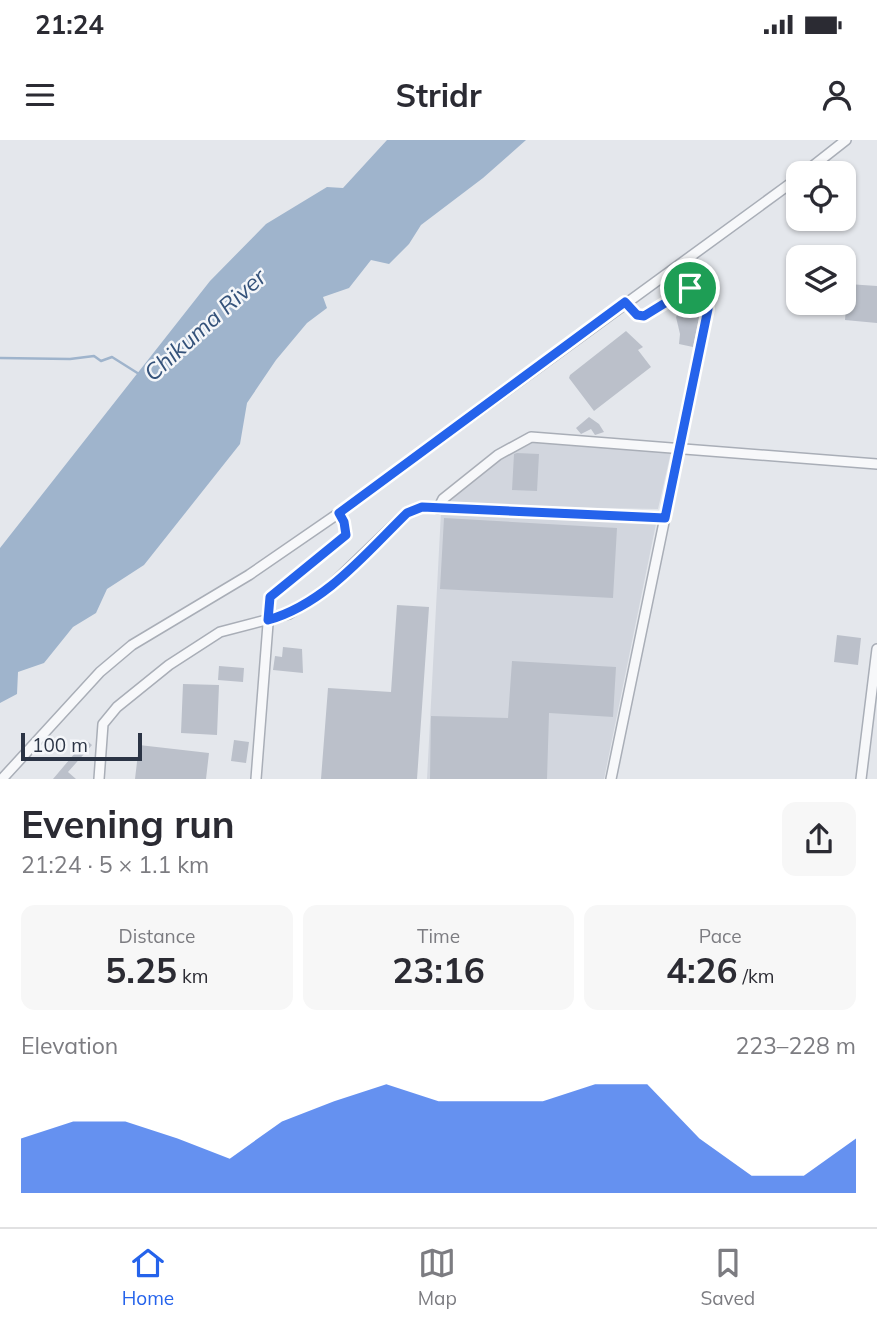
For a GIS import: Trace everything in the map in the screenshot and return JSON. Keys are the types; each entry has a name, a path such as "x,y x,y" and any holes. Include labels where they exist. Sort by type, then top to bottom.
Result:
{"street":[{"path":"819,161 846,140"},
{"path":"2,779 100,672 132,645 250,575 339,513 786,187"},
{"path":"611,779 708,309 707,286 704,279 644,316 637,315 625,302"},
{"path":"438,509 443,499 498,455 531,437 877,464"},
{"path":"99,779 103,724 117,707 169,665 220,632 289,614 324,592 407,513 422,507 665,518"},
{"path":"256,779 270,597 346,535 339,513"},
{"path":"861,779 877,649"}],"shaded area":[{"path":"531,437 671,452 658,509 444,505 443,499"},
{"path":"441,512 657,519 604,779 427,779"}],"water":[{"name":"Chikuma River","path":"387,140 526,140 483,178 421,225 409,244 389,264 371,260 349,288 323,297 327,308 307,323 276,360 247,403 240,444 144,565 107,589 96,613 73,627 44,663 18,672 17,694 0,703 0,548 210,281 266,224 327,187 343,188"}],"building":[{"path":"856,285 877,286 877,323 845,320 845,315 856,315"},
{"path":"691,296 700,300 701,308 693,347 679,344 676,317"},
{"path":"626,331 643,347 638,350 651,367 594,411 569,378 570,375"},
{"path":"589,417 599,424 604,432 595,435 591,429 581,434 576,428"},
{"path":"514,454 539,454 537,491 512,490"},
{"path":"444,518 617,528 613,598 440,589"},
{"path":"397,605 429,607 417,779 321,779 328,688 391,692"},
{"path":"837,635 861,638 858,665 834,662"},
{"path":"283,647 302,649 303,673 273,670 275,656 282,657"},
{"path":"512,661 616,667 613,717 549,713 547,779 430,779 431,716 508,718"},
{"path":"219,666 244,668 243,682 218,680"},
{"path":"183,684 219,685 217,735 181,733"},
{"path":"86,740 92,745 68,772 76,779 53,779"},
{"path":"234,740 249,742 246,763 231,761"},
{"path":"139,745 209,753 206,779 135,779"}],"waterway":[{"name":"Chikuma River","path":"0,358 70,359 94,356 101,361 112,357 139,374"}],"route":[{"path":"704,279 708,309 665,518 422,507 407,513 324,592 289,614 268,620 270,597 346,535 339,513 625,302 637,315 644,316 690,288 704,279"}]}
